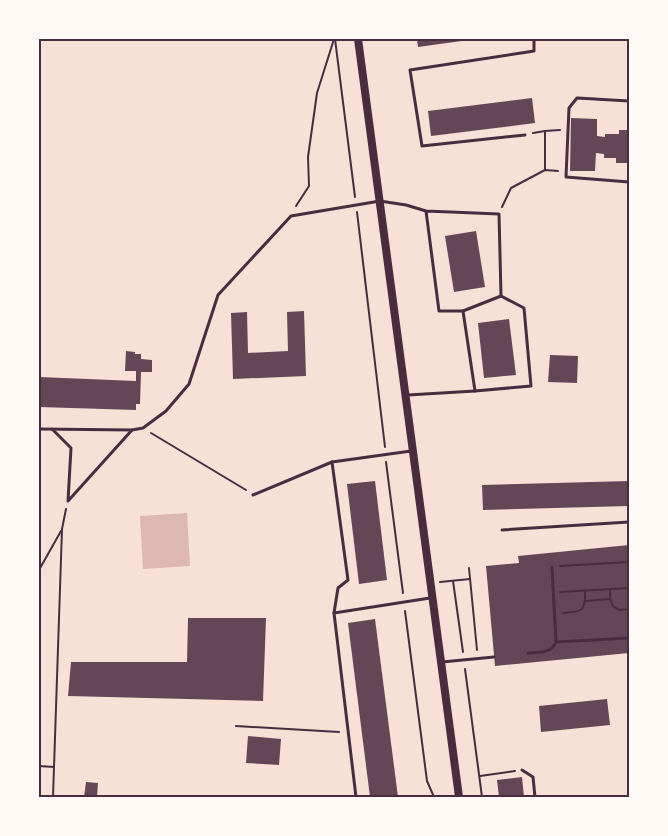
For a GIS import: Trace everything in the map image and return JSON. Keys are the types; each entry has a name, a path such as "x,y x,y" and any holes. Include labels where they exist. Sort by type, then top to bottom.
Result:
{"street":[{"path":"358,39 459,797"}],"lane":[{"path":"525,135 422,146 410,70 534,51 534,39"},
{"path":"629,101 578,98 569,108 567,171 567,177 629,182"},
{"path":"39,429 132,430 143,428 166,411 189,384 218,295 291,216 380,201 426,211 499,214 501,296"},
{"path":"405,395 531,386 524,308 501,296 463,310 439,311 426,211"},
{"path":"463,310 475,391"},
{"path":"52,429 71,448 68,501"},
{"path":"68,501 132,430"},
{"path":"253,495 332,462 413,451"},
{"path":"332,462 348,580 338,588 334,613 356,797"},
{"path":"502,530 629,522"},
{"path":"528,653 549,651 556,642 552,567"},
{"path":"334,613 432,597"},
{"path":"556,642 629,638"},
{"path":"441,662 494,657"},
{"path":"522,770 533,777 535,797"}],"path":[{"path":"335,39 427,781 434,797"},
{"path":"291,216 309,186 308,157 317,93 335,39"},
{"path":"525,135 553,129 568,130"},
{"path":"545,130 545,170"},
{"path":"499,214 511,188 545,170 567,171"},
{"path":"143,428 253,495"},
{"path":"53,797 62,529 68,501"},
{"path":"39,570 62,529"},
{"path":"552,567 629,562"},
{"path":"469,568 478,658"},
{"path":"430,583 470,579"},
{"path":"453,581 482,797"},
{"path":"553,592 629,588"},
{"path":"610,589 611,604 620,610 629,609"},
{"path":"554,613 577,612 584,608 585,591"},
{"path":"585,601 610,599"},
{"path":"237,726 348,733"},
{"path":"39,766 54,766"},
{"path":"480,776 522,770"}],"shaded area":[{"path":"187,513 190,566 143,569 140,516"}],"building":[{"path":"417,39 469,39 469,40 418,47"},
{"path":"532,98 535,123 431,136 428,111"},
{"path":"571,118 597,119 597,136 605,137 605,134 619,134 619,130 629,130 629,163 616,163 616,158 604,158 604,154 596,153 595,171 570,171"},
{"path":"476,231 485,287 454,292 445,236"},
{"path":"304,311 306,376 233,379 231,313 247,312 248,353 288,351 287,312"},
{"path":"509,319 516,375 484,378 478,323"},
{"path":"126,351 141,354 141,359 152,360 152,372 141,372 140,404 136,404 136,410 39,407 39,377 136,381 136,371 125,371"},
{"path":"550,355 578,356 577,383 548,382"},
{"path":"375,481 387,580 359,584 347,484"},
{"path":"629,481 629,506 483,510 482,485"},
{"path":"629,545 629,653 495,666 486,566 519,563 518,556"},
{"path":"188,618 266,618 263,701 68,696 71,662 187,662"},
{"path":"375,619 398,797 370,797 348,623"},
{"path":"607,699 610,725 541,732 539,706"},
{"path":"248,736 281,739 279,765 246,763"},
{"path":"522,777 524,797 499,797 497,780"},
{"path":"86,782 98,783 97,797 84,797"}]}
